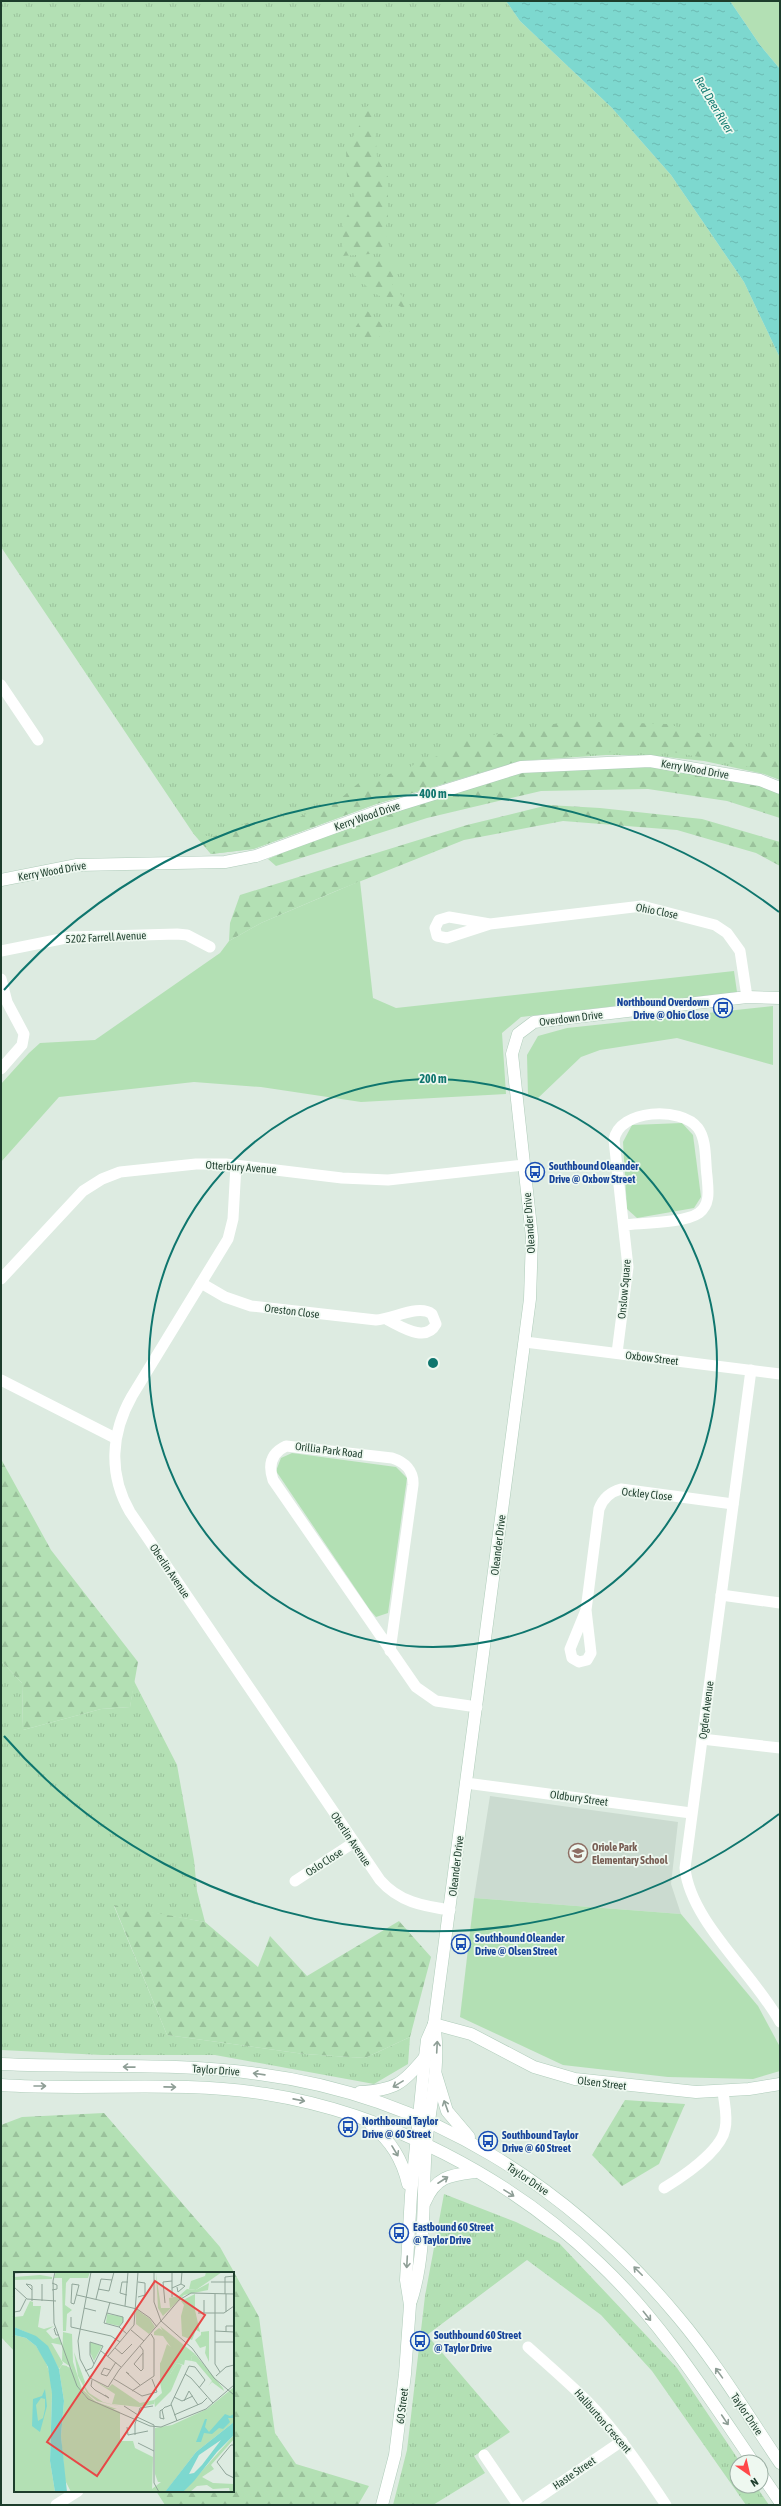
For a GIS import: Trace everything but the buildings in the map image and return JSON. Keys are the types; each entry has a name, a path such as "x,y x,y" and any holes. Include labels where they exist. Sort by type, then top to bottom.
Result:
{"main road":[{"name":"Kerry Wood Drive","path":"1,880 77,865 226,862 256,856 379,811 521,767 650,761 760,780 780,788"},
{"name":"Overdown Drive","path":"513,1065 512,1054 518,1034 534,1022 747,997 780,998"},
{"name":"Oleander Drive","path":"423,2119 427,2040 434,2024 450,1910 530,1299 532,1249 513,1065"},
{"name":"Oleander Drive","path":"423,2119 435,2070 438,2042 434,2024"},
{"name":"Olsen Street","path":"434,2024 471,2034 534,2067 566,2078 682,2091 724,2091 780,2084"},
{"path":"352,2092 392,2088 403,2082 425,2057"},
{"name":"Taylor Drive","path":"1,2064 222,2069 295,2079 352,2092 423,2119 480,2146 562,2201 595,2229 640,2274 684,2324 780,2463"},
{"path":"435,2070 451,2118 480,2146"},
{"name":"Taylor Drive","path":"1,2085 230,2090 308,2102 357,2115 421,2142 475,2172 540,2214 600,2263 627,2292 692,2371 748,2454"},
{"path":"357,2115 383,2135 392,2146 403,2164 411,2195"},
{"path":"421,2142 423,2119"},
{"name":"60 Street","path":"410,2304 406,2280 411,2195 421,2142"},
{"name":"60 Street","path":"382,2505 399,2431 410,2304 418,2280 423,2206 421,2142"},
{"path":"423,2206 428,2194 440,2181 454,2174 475,2172"},
{"path":"769,2486 780,2502"}],"street":[{"path":"1,685 38,740"},
{"name":"Ohio Close","path":"490,924 636,906 707,922 722,928 737,944 742,958 747,997"},
{"name":"5202 Farrell Avenue","path":"1,951 71,937 177,934 187,935 210,947"},
{"path":"1,979 7,1002 24,1034 22,1045 1,1069"},
{"name":"Onslow Square","path":"617,1353 627,1276 624,1225 614,1140 617,1130 627,1120 646,1116 671,1114 690,1120 699,1129 703,1140 708,1192 706,1204 699,1213 688,1217 624,1225"},
{"name":"Otterbury Avenue","path":"1,1279 75,1199 102,1179 134,1169 196,1164 236,1165 373,1180 404,1179 524,1165"},
{"name":"Oberlin Avenue","path":"236,1165 233,1218 230,1234 121,1416 115,1438 114,1462 118,1483 125,1503 353,1843 380,1880 392,1892 411,1903 450,1910"},
{"name":"Oreston Close","path":"202,1283 233,1300 260,1307 363,1319 388,1320"},
{"name":"Oxbow Street","path":"525,1342 780,1374"},
{"name":"Ogden Avenue","path":"751,1370 685,1864 690,1891 702,1913 761,1992 780,2022"},
{"path":"1,1380 115,1438"},
{"name":"Orillia Park Road","path":"390,1651 413,1486 411,1473 402,1462 392,1458 286,1446 276,1452 272,1459 271,1472 273,1480 390,1651 411,1681 424,1695 442,1703 477,1707"},
{"name":"Ockley Close","path":"586,1610 599,1509 601,1503 610,1493 621,1490 733,1504"},
{"path":"721,1595 780,1603"},
{"path":"702,1739 780,1748"},
{"name":"Oldbury Street","path":"466,1783 691,1813"},
{"name":"Oslo Close","path":"295,1881 353,1843"},
{"path":"664,2188 693,2170 722,2137 726,2124 724,2091"},
{"name":"Haliburton Crescent","path":"528,2348 579,2392 622,2441 666,2505"},
{"name":"Haste Street","path":"528,2505 622,2441"},
{"path":"484,2455 518,2505"},
{"path":"56,2505 76,2492"}],"shaded area":[{"name":"Oriole Park Elementary School","path":"490,1796 678,1822 671,1884 681,1914 474,1898"}],"green space":[{"path":"1,1 506,1 520,21 612,108 671,175 744,282 780,358 780,780 764,774 704,761 648,755 606,755 519,761 376,804 253,849 211,854 193,833 1,547"},
{"path":"730,1 780,1 780,69 760,45"},
{"path":"368,106 372,108 374,112 377,158 388,177 388,216 385,233 390,248 384,253 342,256 343,224 355,200 347,177 346,149 362,121 361,111"},
{"path":"393,257 395,270 392,285 408,303 409,311 374,293 353,274 354,269 352,261"},
{"path":"364,308 390,331 368,343 361,341 355,328 362,317 362,310"},
{"path":"570,721 667,724 766,752 780,759 780,773 653,748 519,761 376,804 253,849 211,854 193,833 212,837 252,821 281,824 340,799 361,781 405,770 417,763 441,755 459,738 477,738"},
{"path":"650,761 780,788 780,818 727,801 648,789 541,791 427,818 276,866 268,859 379,811 521,767"},
{"path":"548,805 600,808 702,819 780,842 780,866 756,853 677,830 563,821 464,840 336,891 261,923 229,941 230,923 240,895 467,825"},
{"path":"360,881 373,998 396,1008 734,971 737,992 521,1017 502,1033 506,1094 361,1102 261,1087 194,1082 59,1097 1,1162 1,1084 40,1043 95,1040 220,953 229,941 261,923"},
{"path":"773,1006 773,1065 677,1038 600,1050 581,1057 537,1099 528,1096 527,1055 538,1036 567,1028"},
{"path":"682,1123 693,1135 701,1197 694,1208 637,1218 627,1209 623,1142 632,1125"},
{"path":"292,1453 396,1467 407,1478 388,1613 376,1617 370,1610 276,1471 281,1458"},
{"path":"1,1459 51,1550 138,1662 130,1707 101,1709 23,1730 22,1683 1,1661"},
{"path":"1,1661 22,1683 23,1730 101,1709 130,1707 134,1681 177,1765 194,1860 197,1891 205,1922 114,1906 167,2035 304,2054 365,2058 410,2037 408,2064 374,2084 215,2055 102,2055 1,2050"},
{"path":"474,1898 681,1914 758,2006 780,2047 780,2071 753,2079 668,2077 563,2065 460,2017"},
{"path":"114,1905 205,1922 258,1967 270,1936 307,1976 399,1921 431,1957 410,2037 365,2058 304,2054 167,2035"},
{"path":"625,2100 685,2104 659,2164 622,2186 592,2155"},
{"path":"104,2113 220,2247 234,2272 14,2272 14,2351 1,2337 1,2125 22,2117"},
{"path":"444,2194 516,2222 559,2243 677,2368 735,2454 729,2454 729,2481 652,2371 601,2315 527,2260 427,2335 510,2432 474,2456 485,2473 433,2505 393,2505 407,2450 425,2296"},
{"path":"234,2272 259,2317 275,2433 296,2464 369,2486 358,2505 165,2505 157,2492 234,2492"},
{"path":"738,2494 761,2494 769,2505 746,2505"}],"water":[{"name":"Red Deer River","path":"506,1 730,1 760,45 780,69 780,358 744,282 671,175 612,108 520,21"}],"place":[{"name":"Northbound Overdown Drive @ Ohio Close","path":"723,1008"},
{"name":"Southbound Oleander Drive @ Oxbow Street","path":"535,1172"},
{"name":"Oriole Park Elementary School","path":"578,1853"},
{"name":"Southbound Oleander Drive @ Olsen Street","path":"461,1944"},
{"name":"Northbound Taylor Drive @ 60 Street","path":"348,2127"},
{"name":"Southbound Taylor Drive @ 60 Street","path":"488,2141"},
{"name":"Eastbound 60 Street @ Taylor Drive","path":"399,2233"},
{"name":"Southbound 60 Street @ Taylor Drive","path":"420,2341"}]}
